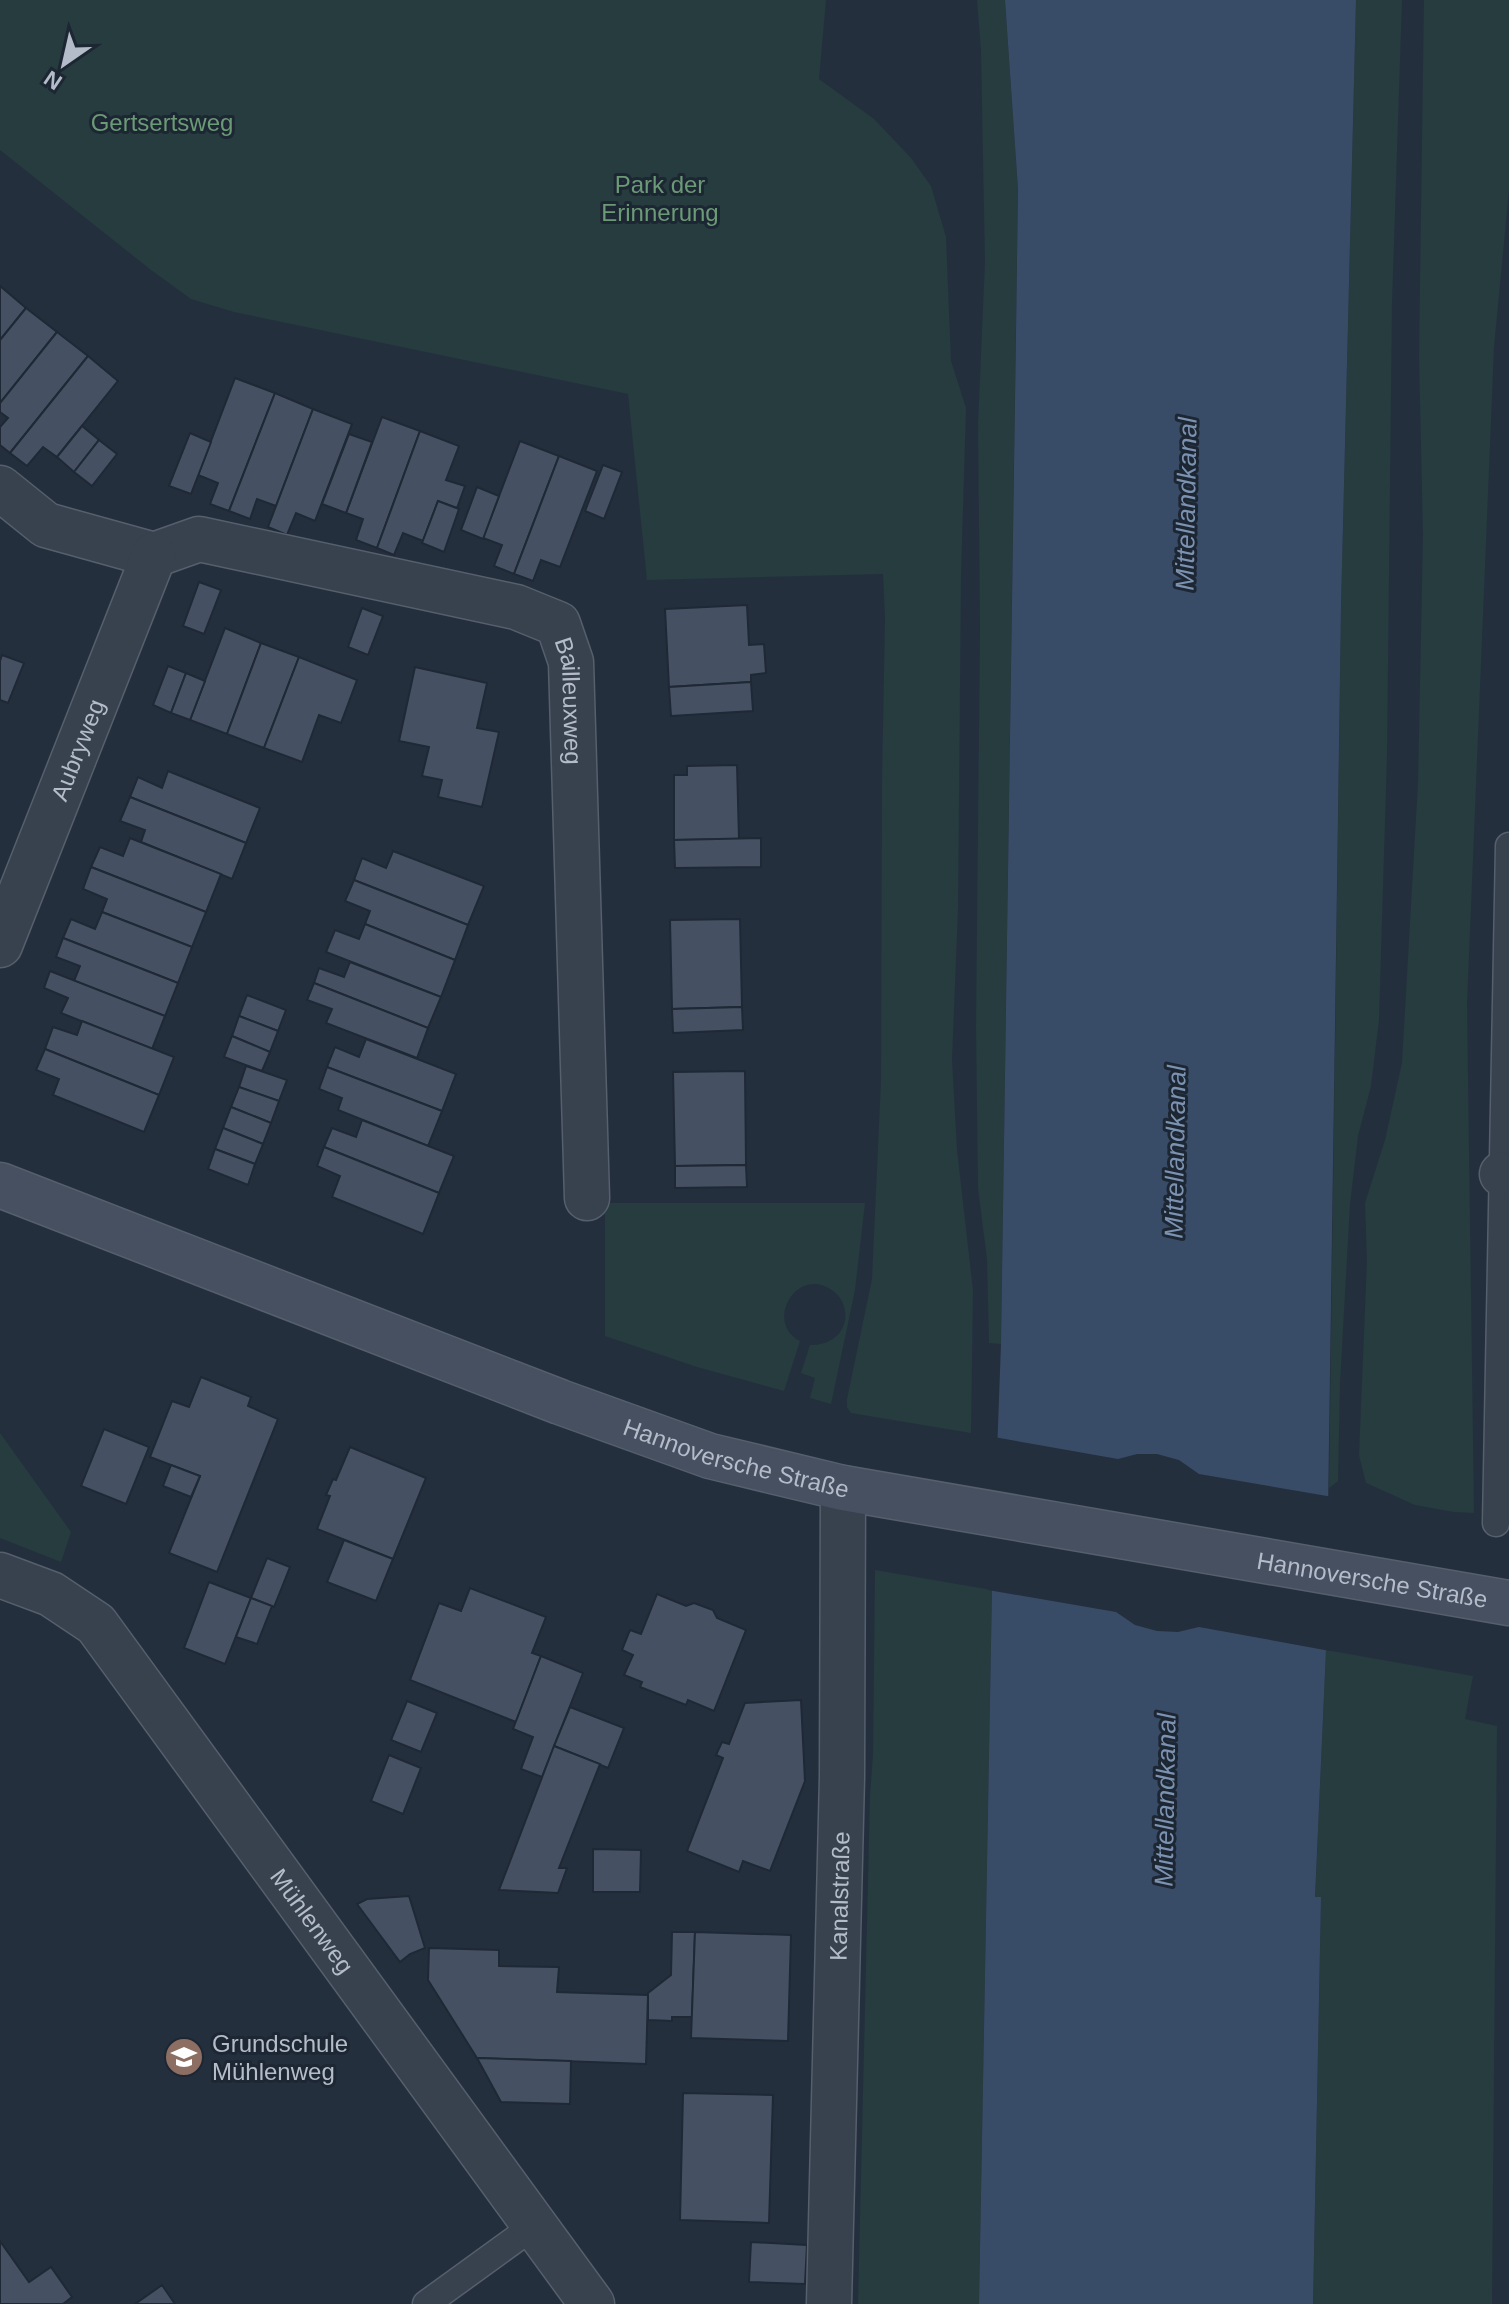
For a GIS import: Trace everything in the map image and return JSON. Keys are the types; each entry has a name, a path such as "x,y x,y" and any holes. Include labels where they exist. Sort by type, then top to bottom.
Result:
{"main road":[{"name":"Hannoversche Straße","path":"0,1185 692,1451 843,1488 1509,1603"}],"street":[{"path":"0,488 46,525 154,555"},
{"name":"Bailleuxweg","path":"154,555 199,539 516,607 558,624 571,662 587,1198"},
{"name":"Aubryweg","path":"0,945 154,555"},
{"name":"Kanalstraße","path":"829,2304 842,1777 843,1488"},
{"name":"Mühlenweg","path":"0,1575 51,1594 96,1624 592,2304"}],"lane":[{"path":"1496,1523 1509,846"},
{"path":"426,2304 535,2225"}],"green space":[{"name":"Park der Erinnerung","path":"0,0 826,0 819,79 874,119 911,158 931,186 946,237 951,361 966,408 958,909 952,1060 957,1150 973,1290 971,1433 851,1413 847,1407 872,1279 881,1081 883,574 647,580 628,394 234,312 191,299 0,150"},
{"path":"977,0 1005,0 1018,189 1001,1344 989,1343 987,1259 978,1188 978,424 985,262 981,51"},
{"path":"1356,0 1402,0 1392,303 1387,755 1379,1020 1371,1086 1358,1136 1350,1204 1338,1481 1329,1488 1341,606"},
{"path":"1424,0 1509,0 1509,190 1494,347 1467,1004 1474,1513 1415,1505 1366,1483 1359,1455 1367,1261 1365,1203 1385,1140 1402,1063 1418,783 1423,535 1419,356"},
{"path":"605,1203 865,1203 855,1290 831,1404 810,1398 815,1378 801,1373 810,1345 836,1337 845,1319 840,1297 820,1285 808,1285 797,1290 785,1310 789,1332 800,1341 784,1391 697,1367 605,1336"},
{"path":"0,1433 71,1532 61,1562 0,1538"},
{"path":"875,1570 992,1590 979,2304 858,2304"},
{"path":"1326,1650 1473,1676 1465,1719 1497,1726 1492,2304 1313,2304 1321,1898 1315,1898"}],"water":[{"name":"Mittellandkanal","path":"1005,0 1356,0 1341,606 1326,1650 1315,1897 1321,1897 1313,2304 979,2304 992,1590 1001,1344 1018,189"}],"pier":[{"path":"994,1437 1118,1459 1137,1454 1157,1454 1179,1460 1199,1474 1333,1497 1330,1651 1199,1627 1178,1632 1157,1631 1135,1625 1116,1612 988,1590"}],"building":[{"path":"0,286 26,308 0,340"},
{"path":"26,308 57,332 0,403 0,340"},
{"path":"57,332 88,356 10,453 0,445 0,427 8,418 0,412 0,403"},
{"path":"88,356 118,381 57,457 43,447 27,466 10,453"},
{"path":"235,378 275,393 229,511 210,504 218,483 198,475"},
{"path":"275,393 313,409 276,506 257,499 250,519 229,511"},
{"path":"313,409 352,424 315,521 296,513 287,535 268,527"},
{"path":"382,417 420,431 377,548 356,540 363,519 346,513"},
{"path":"82,426 99,440 74,472 57,457"},
{"path":"420,431 459,446 446,480 465,486 457,508 438,501 423,541 403,533 394,555 377,548"},
{"path":"190,433 211,442 191,494 169,486"},
{"path":"349,434 372,442 346,513 322,504"},
{"path":"99,440 117,454 92,486 74,472"},
{"path":"520,441 559,456 514,574 494,566 502,545 483,538"},
{"path":"559,456 597,471 560,567 541,560 533,581 514,574"},
{"path":"603,465 622,472 604,519 585,511"},
{"path":"477,487 499,496 483,539 461,530"},
{"path":"438,501 459,509 444,552 422,543"},
{"path":"199,582 221,590 204,634 183,626"},
{"path":"747,605 749,645 764,644 766,673 751,675 751,682 669,687 665,609"},
{"path":"362,608 383,616 368,655 348,647"},
{"path":"225,628 261,643 227,734 190,720"},
{"path":"261,643 299,657 264,748 227,734"},
{"path":"2,655 24,663 8,703 0,700"},
{"path":"299,657 357,680 341,723 319,715 302,762 264,748"},
{"path":"168,666 186,673 171,713 153,705"},
{"path":"415,667 487,683 477,728 499,732 482,807 438,797 442,780 422,776 429,747 399,741"},
{"path":"186,673 205,681 190,720 171,713"},
{"path":"751,682 753,711 671,716 669,687"},
{"path":"737,765 739,839 674,840 674,775 687,775 687,766"},
{"path":"168,771 260,808 246,843 130,797 138,777 162,788"},
{"path":"130,797 246,843 232,879 141,842 145,830 120,821"},
{"path":"130,838 221,874 206,912 91,867 100,847 123,856"},
{"path":"761,838 761,867 675,868 674,840"},
{"path":"393,851 484,886 468,925 354,880 362,858 386,868"},
{"path":"91,867 206,912 192,947 102,912 107,899 83,889"},
{"path":"354,880 468,925 455,960 365,924 370,911 345,901"},
{"path":"102,912 192,947 178,983 63,938 71,919 95,929"},
{"path":"740,919 742,1007 672,1009 670,920"},
{"path":"365,924 455,960 441,997 326,952 335,930 359,939"},
{"path":"63,938 178,983 165,1016 74,981 80,966 56,957"},
{"path":"350,962 441,997 428,1028 314,983 319,968 344,977"},
{"path":"50,971 165,1016 152,1049 61,1013 68,998 44,988"},
{"path":"314,983 428,1028 417,1058 326,1023 332,1009 307,1000"},
{"path":"247,995 286,1010 278,1031 239,1016"},
{"path":"742,1007 743,1030 673,1033 672,1009"},
{"path":"239,1016 278,1031 270,1052 232,1036"},
{"path":"82,1021 174,1057 159,1095 45,1049 53,1027 77,1035"},
{"path":"232,1036 270,1052 262,1071 224,1057"},
{"path":"366,1039 456,1074 442,1111 327,1067 335,1047 359,1057"},
{"path":"45,1049 159,1095 144,1132 53,1095 59,1079 36,1070"},
{"path":"246,1066 287,1080 279,1101 239,1087"},
{"path":"327,1067 442,1111 428,1146 338,1110 342,1098 319,1089"},
{"path":"745,1071 746,1165 675,1166 673,1072"},
{"path":"239,1087 279,1101 271,1123 231,1107"},
{"path":"231,1107 271,1123 263,1144 223,1128"},
{"path":"362,1120 454,1156 439,1193 324,1147 332,1128 356,1137"},
{"path":"223,1128 263,1144 255,1164 215,1149"},
{"path":"324,1147 439,1193 423,1234 332,1197 340,1176 317,1166"},
{"path":"215,1149 255,1164 248,1185 208,1169"},
{"path":"746,1165 747,1187 675,1188 675,1166"},
{"path":"201,1377 251,1397 248,1406 278,1419 217,1572 169,1553 200,1476 150,1457 172,1401 189,1407"},
{"path":"104,1429 149,1447 126,1504 81,1486"},
{"path":"350,1447 426,1478 393,1559 317,1529 330,1496 326,1495"},
{"path":"171,1465 200,1476 191,1497 163,1486"},
{"path":"344,1540 393,1559 376,1601 327,1582"},
{"path":"267,1558 290,1567 274,1607 251,1598"},
{"path":"209,1582 251,1598 225,1664 184,1648"},
{"path":"470,1588 546,1617 532,1653 541,1656 516,1722 410,1680 439,1603 461,1611"},
{"path":"657,1594 686,1606 694,1603 713,1610 717,1618 746,1630 714,1711 688,1700 686,1705 640,1687 642,1682 624,1675 633,1655 622,1650 630,1630 641,1634"},
{"path":"251,1598 272,1606 257,1644 236,1637"},
{"path":"541,1656 583,1673 542,1777 521,1769 533,1737 513,1729"},
{"path":"801,1700 805,1781 770,1871 743,1861 739,1872 687,1851 723,1758 716,1755 722,1742 729,1744 745,1703"},
{"path":"407,1701 437,1713 421,1752 391,1740"},
{"path":"570,1707 624,1728 608,1768 554,1746"},
{"path":"554,1746 600,1764 559,1868 567,1868 558,1893 499,1890"},
{"path":"389,1755 421,1768 403,1814 371,1801"},
{"path":"593,1849 641,1850 640,1892 593,1892"},
{"path":"409,1896 425,1948 400,1962 357,1904 367,1899"},
{"path":"672,1932 695,1932 692,2017 672,2017 672,2021 648,2020 648,1993 671,1975"},
{"path":"695,1932 791,1935 788,2041 691,2038"},
{"path":"429,1948 499,1950 499,1966 559,1967 557,1992 648,1995 646,2064 477,2058 428,1980"},
{"path":"477,2058 571,2061 570,2104 501,2102"},
{"path":"683,2093 773,2095 769,2223 680,2220"},
{"path":"0,2241 29,2282 51,2267 72,2297 63,2304 0,2304"},
{"path":"751,2242 807,2245 805,2284 749,2282"},
{"path":"162,2285 175,2304 135,2304"}],"place":[{"name":"Grundschule Mühlenweg","path":"184,2057"}],"park label":[{"name":"Gertsertsweg","path":"162,122"}]}
